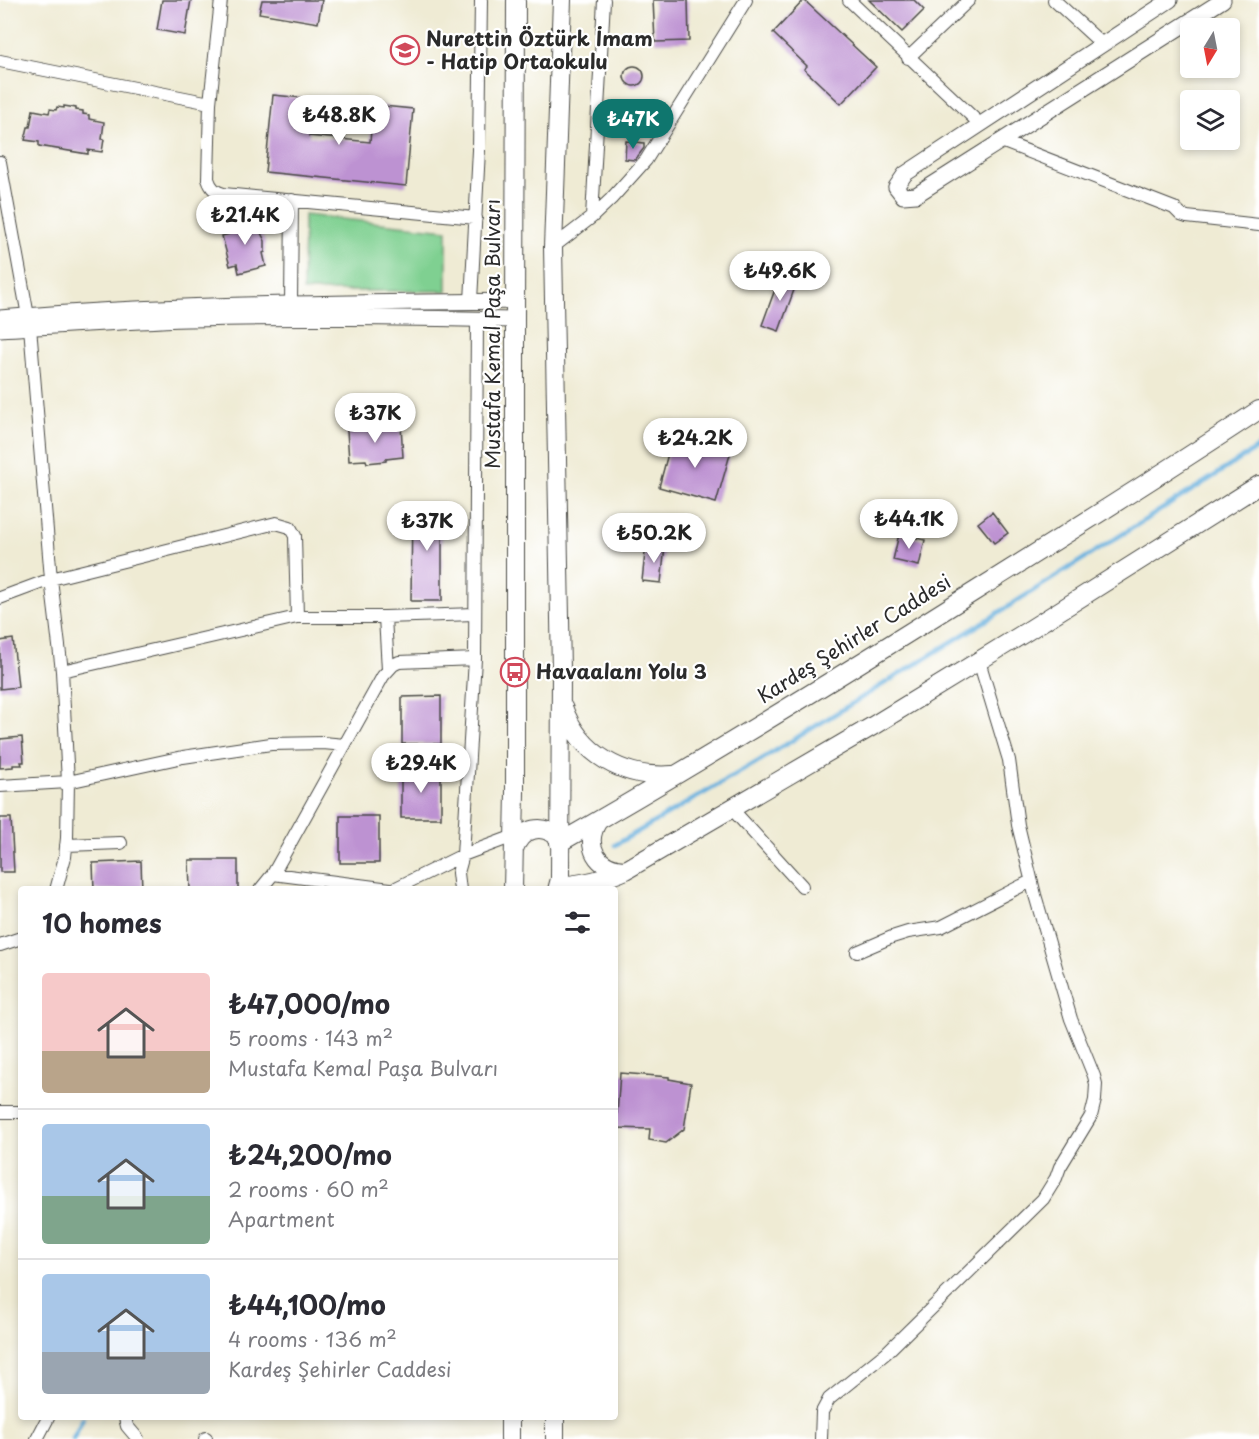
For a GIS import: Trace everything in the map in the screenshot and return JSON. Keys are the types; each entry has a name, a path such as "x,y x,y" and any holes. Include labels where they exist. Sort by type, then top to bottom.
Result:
{"main road":[{"name":"Mustafa Kemal Paşa Bulvarı","path":"511,886 514,842 516,0"},
{"path":"558,886 561,702 553,247 562,0"},
{"name":"Kardeş Şehirler Caddesi","path":"559,841 675,775 923,624 1175,466 1259,410"},
{"path":"570,886 617,878 980,661 1259,485"},
{"path":"561,702 578,736 591,750 607,761 626,770 647,775 675,775"},
{"path":"598,820 591,841 595,855 605,865 618,870 617,878"},
{"path":"514,842 535,829 550,832 559,841"},
{"path":"510,1420 510,1439"},
{"path":"555,1420 555,1439"}],"street":[{"path":"221,0 210,103 208,179 213,189 224,194 476,218"},
{"path":"471,302 479,150 481,0"},
{"path":"592,217 604,0"},
{"path":"553,247 592,217 624,187 646,160 746,0"},
{"path":"849,0 980,124"},
{"path":"908,58 969,0"},
{"path":"1054,0 1102,44"},
{"path":"1170,0 905,174 896,187 903,196 916,195 1223,0"},
{"path":"0,61 210,103"},
{"path":"1001,141 1174,208 1187,217 1259,225"},
{"path":"0,162 29,321 51,579 62,670 69,782 66,845 57,886"},
{"path":"291,304 292,200"},
{"path":"0,329 29,321 192,305 516,301"},
{"path":"0,318 29,321 267,317 514,320"},
{"path":"460,886 458,873 463,855 475,659 477,319"},
{"path":"0,598 51,579 276,523 290,527 295,536 297,617"},
{"path":"62,670 297,617 475,614"},
{"path":"386,617 388,670"},
{"path":"263,886 273,874 388,670 399,662 475,659"},
{"path":"821,1439 822,1412 829,1399 886,1353 1035,1208 1050,1189 1060,1167 1090,1116 1095,1100 1094,1076 1071,1019 1031,880 1018,825 1009,760 980,661"},
{"path":"0,786 69,782 183,757 271,744 345,745"},
{"path":"731,808 802,886"},
{"path":"402,886 463,855 514,842"},
{"path":"66,845 121,843"},
{"path":"273,874 371,886"},
{"path":"857,952 892,937 941,927 1031,880"},
{"path":"0,945 18,939"},
{"path":"0,1113 18,1112"},
{"path":"37,1439 47,1420"},
{"path":"126,1420 127,1426 138,1439"}],"green space":[{"path":"304,215 447,230 447,291 303,291"}],"building":[{"path":"162,0 191,0 185,35 157,30"},
{"path":"262,0 322,0 318,23 259,13"},
{"path":"653,0 688,0 689,41 655,42"},
{"path":"804,0 876,67 841,104 804,69 807,66 773,33"},
{"path":"869,0 914,0 924,10 902,32"},
{"path":"634,66 641,69 644,76 641,83 634,86 627,83 624,76 627,69"},
{"path":"273,95 313,99 309,136 370,142 373,105 413,109 406,186 265,172"},
{"path":"64,106 83,111 83,114 89,115 89,119 104,122 102,152 88,150 88,154 39,146 39,142 25,140 33,110 49,113 50,109 56,110 57,107 64,108"},
{"path":"626,141 644,143 644,148 635,160 625,159"},
{"path":"254,219 257,231 260,231 265,241 265,252 263,253 266,266 239,273 237,264 230,266 222,236 229,234 227,225"},
{"path":"781,273 798,279 779,331 762,325"},
{"path":"401,426 403,457 367,463 366,460 349,461 347,430"},
{"path":"673,435 731,451 716,503 659,487"},
{"path":"412,503 442,503 442,601 411,601"},
{"path":"992,512 1008,533 994,543 978,523"},
{"path":"899,534 925,540 919,566 893,560"},
{"path":"646,544 665,546 661,583 642,581"},
{"path":"13,639 18,687 0,689 0,641"},
{"path":"441,696 441,744 402,744 402,697"},
{"path":"22,737 24,762 21,762 22,765 0,768 0,739"},
{"path":"401,771 441,771 441,818 401,818"},
{"path":"340,816 379,816 379,863 340,863"},
{"path":"0,818 11,818 14,872 0,872"},
{"path":"189,860 238,860 238,886 190,886"},
{"path":"141,861 142,886 94,886 93,863"},
{"path":"620,1073 669,1077 669,1079 691,1083 684,1129 666,1143 649,1140 650,1129 618,1128"}],"waterway":[{"path":"615,845 759,761 979,625 1259,447"},
{"path":"73,1439 82,1420"}],"place":[{"name":"Nurettin Öztürk İmam - Hatip Ortaokulu","path":"405,50"},
{"name":"Havaalanı Yolu 3","path":"515,672"}]}
